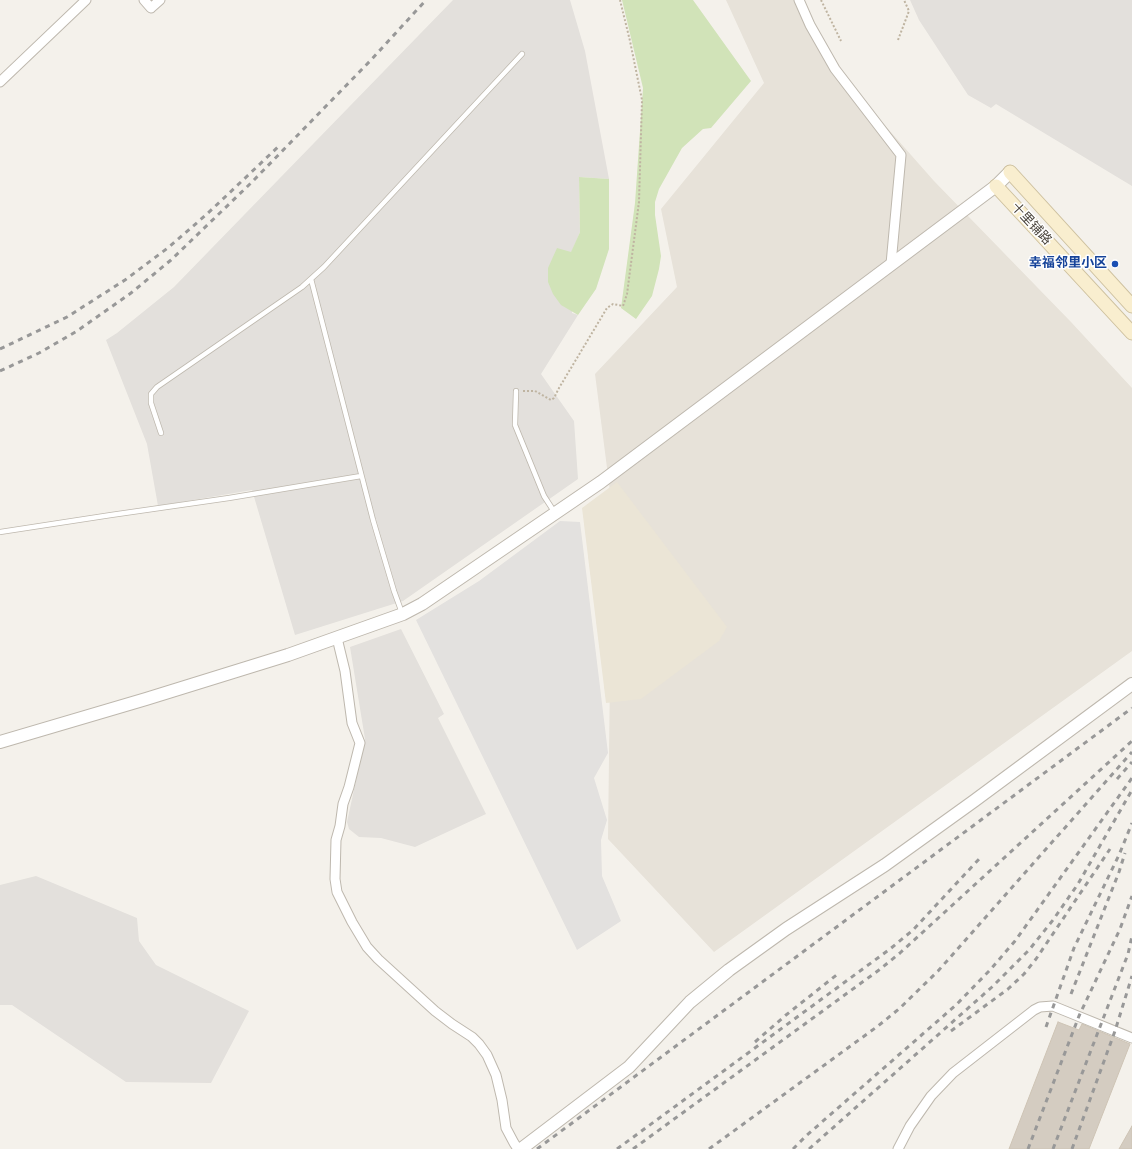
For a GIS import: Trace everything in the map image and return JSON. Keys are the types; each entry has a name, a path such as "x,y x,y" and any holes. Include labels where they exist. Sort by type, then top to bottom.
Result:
{"main road":[{"name":"十里铺路","path":"1010,172 1131,304"},
{"name":"十里铺路","path":"996,186 1132,333"},
{"path":"1115,315 1131,304"}],"street":[{"path":"0,82 86,0"},
{"path":"144,0 151,8 160,0"},
{"path":"799,0 810,25 835,69 901,155 891,264"},
{"path":"0,742 288,655 403,614 422,604 601,482 996,186 1010,172"},
{"path":"337,638 345,671 352,723 360,743 350,787 343,804 340,826 336,840 335,879 337,892 367,947 378,959 435,1011 479,1044 487,1055 496,1075 502,1100 506,1128 519,1149 629,1066 690,1002 729,970 786,929 885,865 1132,684"},
{"path":"898,1149 910,1126 931,1096 954,1073 1034,1010 1040,1007 1053,1006 1132,1038"}],"lane":[{"path":"161,433 151,403 151,394 157,387 302,288 324,267 522,54"},
{"path":"311,279 373,520 394,591 403,614"},
{"path":"516,391 515,425 544,496 555,513"},
{"path":"0,532 229,498 361,476"}],"path":[{"path":"516,391 535,391 552,400 607,308 613,304 623,306 627,294 639,202 642,100 632,48 620,0"},
{"path":"821,0 841,41"},
{"path":"898,40 909,11 904,0"}],"shaded area":[{"path":"453,0 570,0 585,51 609,179 579,177 580,232 571,253 572,313 578,315 541,374 574,421 578,479 403,601 295,635 252,490 158,506 147,444 106,340 117,333 174,287"},
{"path":"726,0 801,0 829,62 934,181 1071,322 1132,388 1132,651 714,952 608,839 612,507 595,374 677,287 661,209 764,83"},
{"path":"910,0 1132,0 1132,186 996,104 991,108 968,95 919,20"},
{"path":"617,482 727,627 719,641 641,699 606,703 582,508"},
{"path":"560,521 580,522 608,753 594,778 607,820 601,840 602,876 621,921 577,950 416,620 479,581"},
{"path":"401,629 444,714 438,718 486,814 415,847 381,838 359,837 349,829 347,822 365,739 350,647"},
{"path":"36,876 137,918 139,941 156,965 249,1011 211,1083 126,1082 12,1005 0,1005 0,885"}],"green space":[{"path":"622,0 693,0 751,81 711,128 703,129 682,148 659,189 655,202 655,215 661,256 659,269 652,296 636,319 621,308 635,203 643,88"},
{"path":"579,177 609,179 609,249 596,289 578,315 561,305 553,294 548,282 548,268 557,248 571,252 580,232"}],"building":[{"path":"1058,1022 1079,1030 1082,1024 1130,1044 1089,1149 1009,1149"},
{"path":"1132,1126 1132,1149 1119,1149"}],"railway":[{"path":"0,371 39,353 77,331 131,293 171,260 251,183 371,60 426,0"},
{"path":"0,349 67,317 125,280 169,247 207,214 279,146"},
{"path":"537,1149 1132,708"},
{"path":"633,1149 879,970 900,953 1132,741"},
{"path":"709,1149 878,1026 900,1008 938,971 1132,752"},
{"path":"1117,779 1132,762"},
{"path":"793,1149 807,1135 956,1005 990,970 1015,941 1132,778"},
{"path":"809,1149 992,987 1029,950 1053,920 1078,884 1132,790"},
{"path":"1046,1027 1074,948 1119,855 1132,823"},
{"path":"951,1031 1008,989 1024,974 1036,959 1110,849"},
{"path":"1071,994 1125,853"},
{"path":"617,1149 890,949 913,930 980,858"},
{"path":"1028,1149 1079,1016 1120,929 1132,896"},
{"path":"1053,1149 1128,954 1132,936"},
{"path":"755,1042 839,973"},
{"path":"1072,1149 1115,1031 1132,976"}],"place":[{"name":"幸福邻里小区","path":"1115,264"}]}
